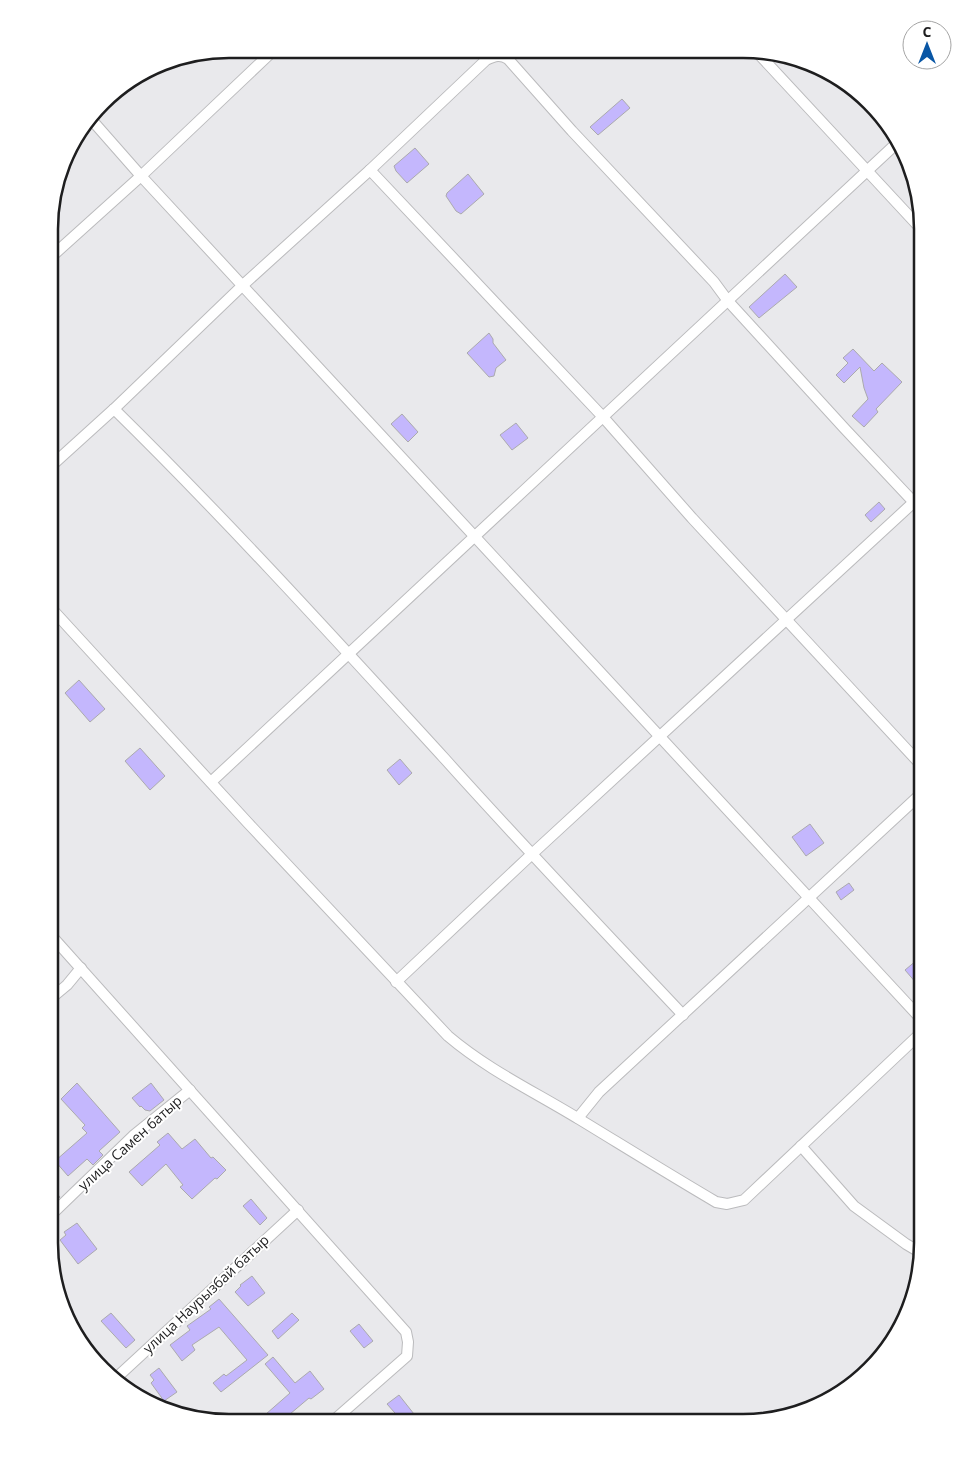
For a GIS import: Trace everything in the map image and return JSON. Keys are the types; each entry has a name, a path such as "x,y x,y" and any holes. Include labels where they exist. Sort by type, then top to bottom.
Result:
{"street":[{"path":"58,251 141,176 266,58"},
{"path":"58,460 114,409 243,285 490,58"},
{"path":"396,982 914,502 506,58"},
{"path":"763,59 914,221"},
{"path":"94,123 141,176 914,1012"},
{"path":"210,782 894,147"},
{"path":"370,170 603,417 692,518 914,757"},
{"path":"114,409 350,654 532,854 683,1014"},
{"path":"58,616 210,782 448,1036 468,1053 716,1202 727,1204 744,1200 914,1039"},
{"path":"578,1118 599,1092 914,800"},
{"path":"58,943 406,1332 408,1342 407,1356 341,1414"},
{"path":"58,992 81,968"},
{"name":"улица Самен батыр","path":"58,1208 133,1136 190,1090"},
{"path":"801,1146 854,1206 914,1249"},
{"name":"улица Наурызбай батыр","path":"120,1374 298,1210"}],"building":[{"path":"622,99 630,108 598,135 590,127"},
{"path":"415,148 429,164 407,183 394,166"},
{"path":"468,174 484,194 461,214 456,211 446,196"},
{"path":"785,274 797,287 759,318 749,307"},
{"path":"489,333 493,343 506,360 496,368 494,376 489,377 467,353"},
{"path":"853,349 874,371 882,363 902,382 876,409 878,412 864,427 852,416 868,399 860,367 844,383 836,375 848,363 843,358"},
{"path":"402,414 418,432 408,442 391,424"},
{"path":"516,423 528,438 512,450 500,435"},
{"path":"879,502 885,509 871,522 865,515"},
{"path":"79,680 105,709 90,722 65,693"},
{"path":"140,748 165,776 150,790 125,761"},
{"path":"400,759 412,773 399,785 387,770"},
{"path":"810,824 824,843 806,856 792,837"},
{"path":"849,883 854,890 841,900 836,892"},
{"path":"914,962 914,980 905,970"},
{"path":"77,1083 120,1132 99,1151 103,1155 93,1165 87,1159 68,1176 58,1164 58,1158 87,1133 82,1128 85,1125 61,1099"},
{"path":"151,1083 164,1100 150,1111 140,1107 132,1098"},
{"path":"168,1133 182,1149 195,1139 211,1158 213,1157 226,1170 192,1199 180,1187 183,1185 166,1164 142,1186 129,1172 160,1145 157,1142"},
{"path":"251,1199 267,1218 260,1225 243,1206"},
{"path":"77,1223 97,1249 78,1264 60,1240 66,1235 64,1232"},
{"path":"252,1276 265,1293 248,1306 235,1292 240,1285"},
{"path":"219,1299 268,1355 221,1392 213,1383 247,1360 219,1327 192,1345 195,1350 182,1361 170,1345 190,1330 187,1326 211,1309 209,1307"},
{"path":"111,1313 135,1340 126,1348 101,1321"},
{"path":"292,1313 299,1320 278,1339 272,1331"},
{"path":"359,1324 373,1341 364,1348 350,1331"},
{"path":"273,1357 295,1383 310,1371 324,1389 311,1399 309,1398 290,1414 266,1414 290,1393 265,1364"},
{"path":"159,1368 177,1392 163,1400 151,1383 154,1380 150,1375"},
{"path":"399,1395 414,1414 396,1414 387,1404"}]}
